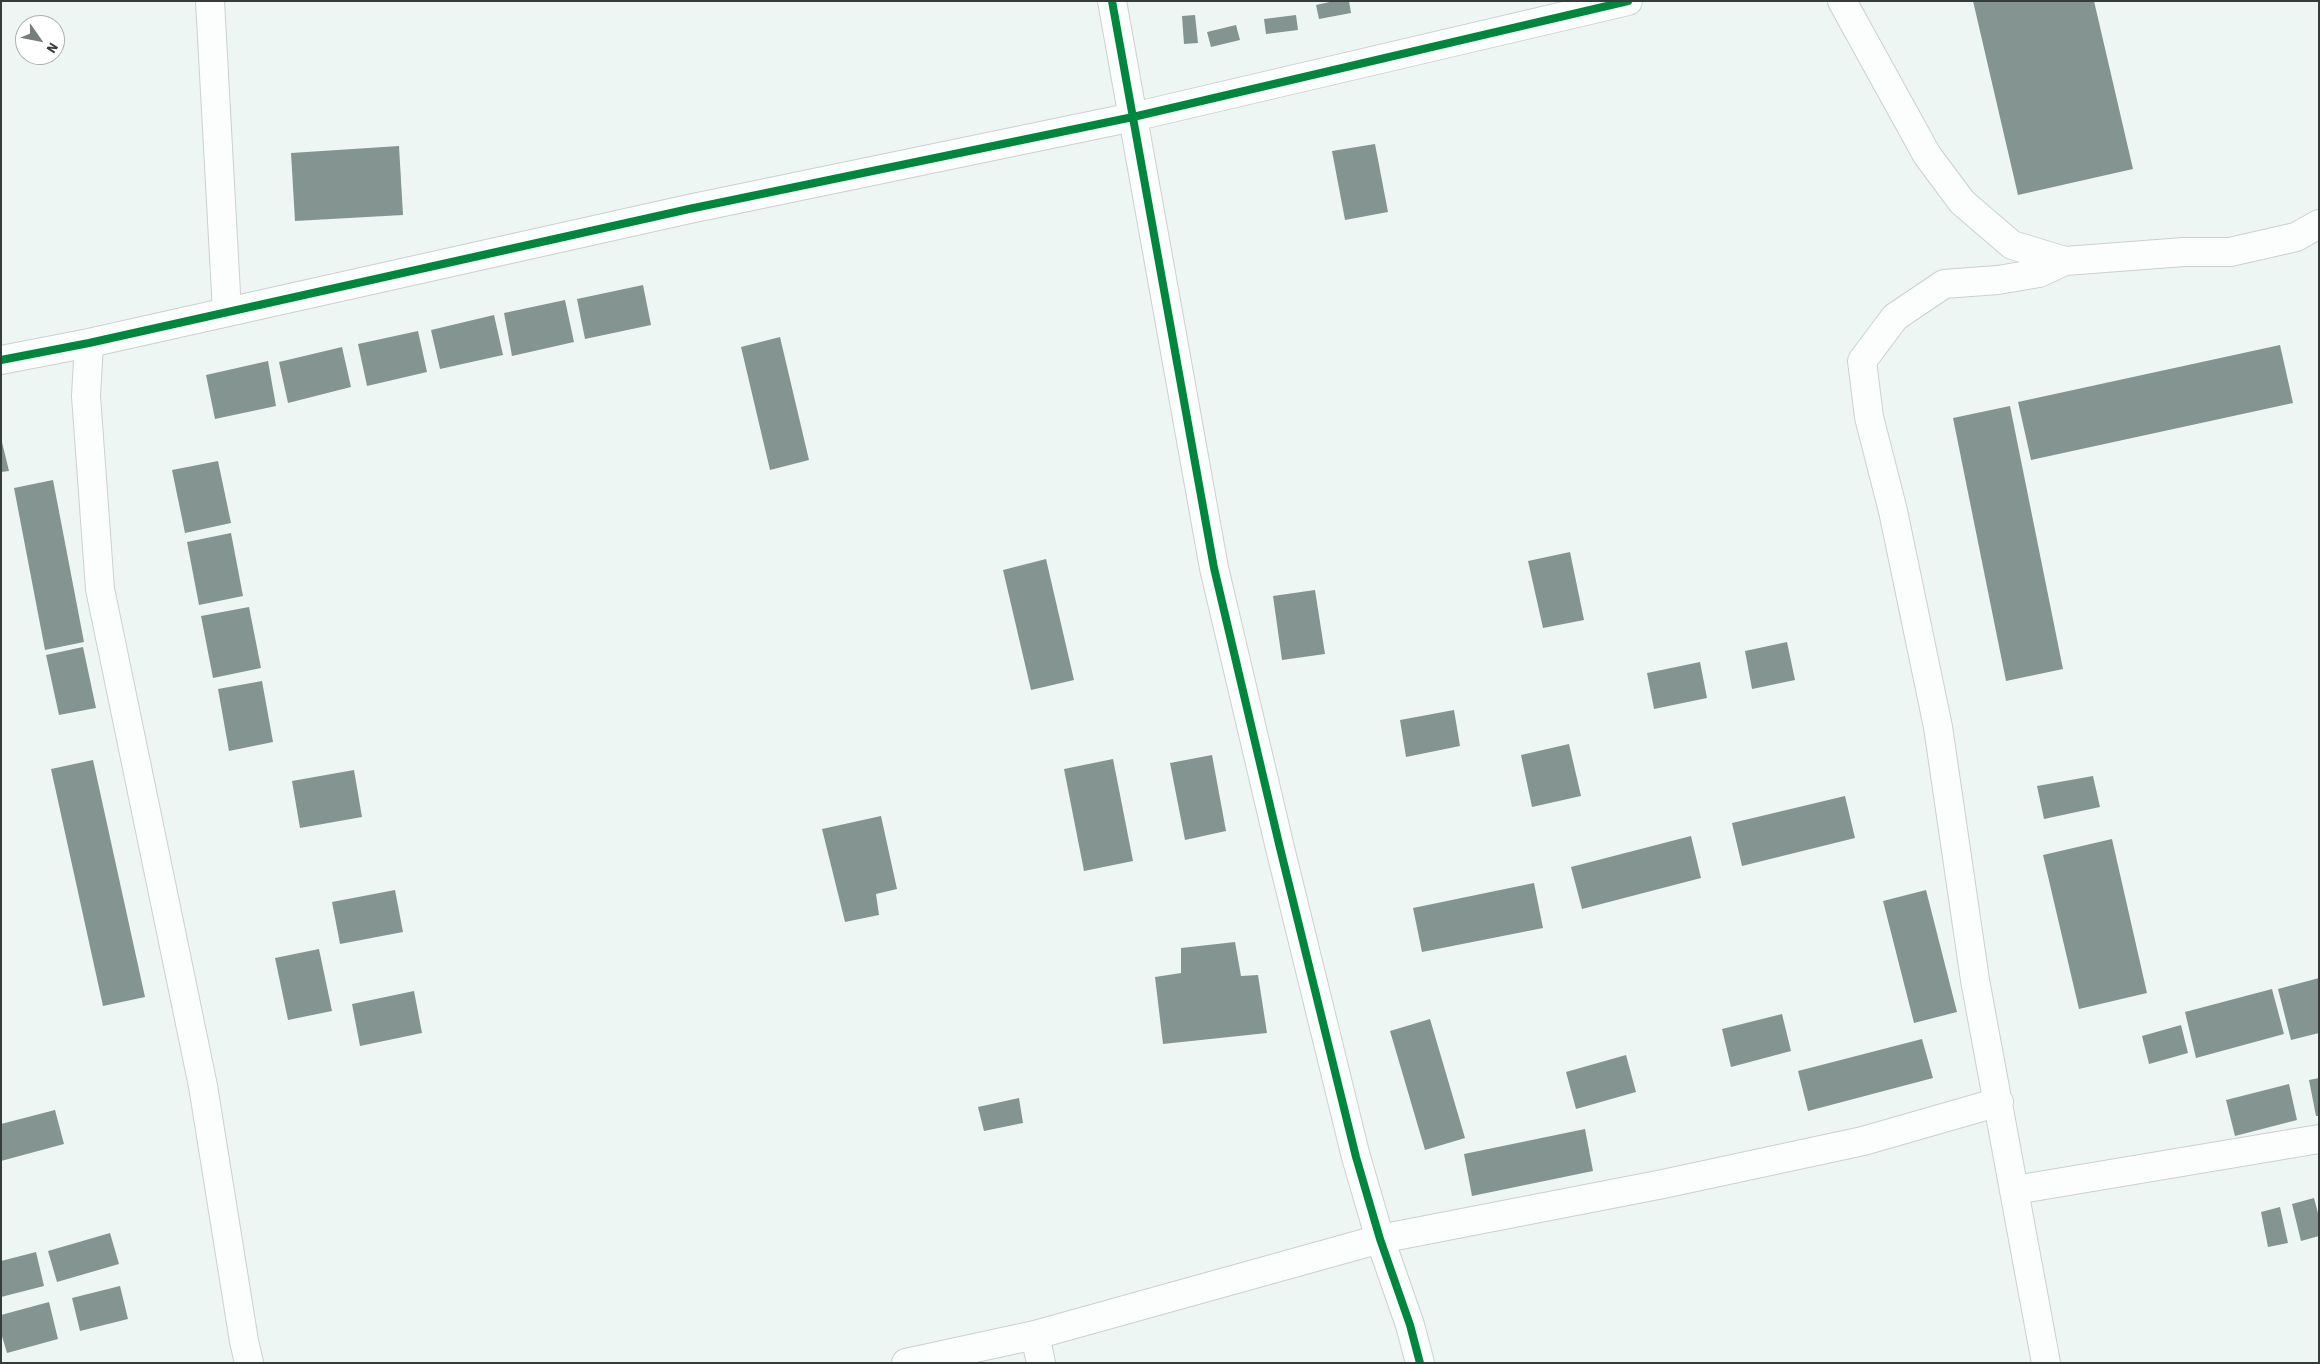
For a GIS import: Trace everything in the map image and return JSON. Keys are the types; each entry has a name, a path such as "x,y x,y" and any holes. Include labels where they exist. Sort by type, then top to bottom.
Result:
{"street":[{"path":"210,1 227,312"},
{"path":"1112,1 1214,568 1356,1157 1380,1239 1410,1324 1420,1363"},
{"path":"1,360 89,343 689,209 1133,117 1628,1"},
{"path":"1842,1 1927,155 1962,202 2012,245 2065,261"},
{"path":"2046,1363 1975,980 1938,727 1893,510 1868,417 1862,361 1895,317 1944,284 1998,280 2039,273 2065,261 2184,252 2230,252 2296,237 2319,224"},
{"path":"89,343 86,396 100,588 203,1086 249,1363"},
{"path":"906,1363 1035,1335 1380,1239 1664,1184 1853,1143 1999,1102"},
{"path":"2015,1190 2319,1139"},
{"path":"1035,1335 1041,1363"}],"building":[{"path":"1334,1 1349,1 1351,13 1319,19 1316,5"},
{"path":"1973,1 2094,1 2133,169 2018,195"},
{"path":"1195,15 1198,43 1184,44 1182,16"},
{"path":"1296,15 1298,30 1266,34 1264,19"},
{"path":"1236,25 1240,40 1211,47 1207,32"},
{"path":"1375,144 1388,212 1345,220 1332,151"},
{"path":"399,146 403,215 295,221 291,153"},
{"path":"643,285 651,325 585,339 577,299"},
{"path":"565,300 574,342 512,356 504,313"},
{"path":"494,315 503,355 440,369 431,330"},
{"path":"418,331 427,372 367,386 358,344"},
{"path":"780,337 809,460 770,470 741,347"},
{"path":"2280,345 2293,403 2031,460 2018,402"},
{"path":"342,347 351,387 288,403 279,362"},
{"path":"268,361 276,406 215,419 206,375"},
{"path":"2010,406 2063,669 2006,681 1953,418"},
{"path":"1,438 9,471 1,472"},
{"path":"218,461 231,523 185,533 172,470"},
{"path":"53,480 84,642 45,650 14,488"},
{"path":"231,533 243,596 199,605 187,542"},
{"path":"1570,552 1584,620 1543,628 1528,561"},
{"path":"1046,559 1074,680 1031,690 1003,570"},
{"path":"1315,590 1325,654 1282,660 1273,596"},
{"path":"249,607 261,668 213,678 201,616"},
{"path":"1787,642 1795,680 1752,689 1745,651"},
{"path":"83,647 96,708 59,715 46,655"},
{"path":"1700,662 1707,698 1654,709 1647,673"},
{"path":"262,681 273,742 229,751 218,689"},
{"path":"1454,710 1460,746 1406,757 1400,720"},
{"path":"1569,744 1581,796 1532,807 1521,755"},
{"path":"1212,755 1226,831 1185,840 1170,763"},
{"path":"1113,759 1133,861 1084,871 1064,769"},
{"path":"93,760 145,997 103,1006 51,769"},
{"path":"354,770 362,817 300,828 292,781"},
{"path":"2093,776 2100,807 2044,819 2037,786"},
{"path":"1845,796 1855,838 1742,866 1732,823"},
{"path":"881,816 897,889 876,894 879,915 845,922 822,829"},
{"path":"1691,836 1701,878 1582,909 1571,867"},
{"path":"2112,839 2147,993 2079,1009 2043,855"},
{"path":"1534,883 1543,928 1422,952 1413,908"},
{"path":"395,890 403,932 340,944 332,902"},
{"path":"1926,890 1957,1012 1914,1023 1883,901"},
{"path":"1235,942 1241,976 1258,975 1267,1033 1163,1044 1155,977 1181,973 1181,948"},
{"path":"319,949 332,1011 288,1020 275,958"},
{"path":"2319,978 2319,1033 2291,1040 2278,989"},
{"path":"2272,989 2284,1034 2196,1058 2185,1012"},
{"path":"414,991 422,1033 360,1046 352,1004"},
{"path":"1782,1014 1791,1051 1731,1067 1722,1029"},
{"path":"1430,1019 1465,1138 1425,1150 1390,1031"},
{"path":"2181,1025 2188,1053 2149,1064 2142,1036"},
{"path":"1922,1039 1933,1078 1808,1111 1798,1071"},
{"path":"1626,1055 1636,1092 1576,1109 1566,1072"},
{"path":"2319,1078 2319,1116 2316,1116 2309,1080"},
{"path":"2289,1084 2297,1120 2235,1136 2226,1100"},
{"path":"1019,1098 1023,1123 984,1131 978,1107"},
{"path":"55,1110 64,1144 1,1161 1,1124"},
{"path":"1585,1129 1593,1171 1472,1196 1464,1154"},
{"path":"2314,1198 2319,1217 2319,1236 2301,1241 2292,1204"},
{"path":"2280,1207 2288,1243 2268,1247 2261,1212"},
{"path":"110,1233 119,1264 57,1282 48,1251"},
{"path":"36,1252 44,1286 1,1297 1,1261"},
{"path":"120,1286 128,1319 80,1331 72,1298"},
{"path":"49,1302 58,1339 7,1353 1,1333 1,1315"}],"cycle path":[{"path":"1112,1 1214,568 1356,1157 1380,1239 1410,1325 1420,1363"},
{"path":"1,360 89,343 689,209 1133,117 1628,1"}]}
